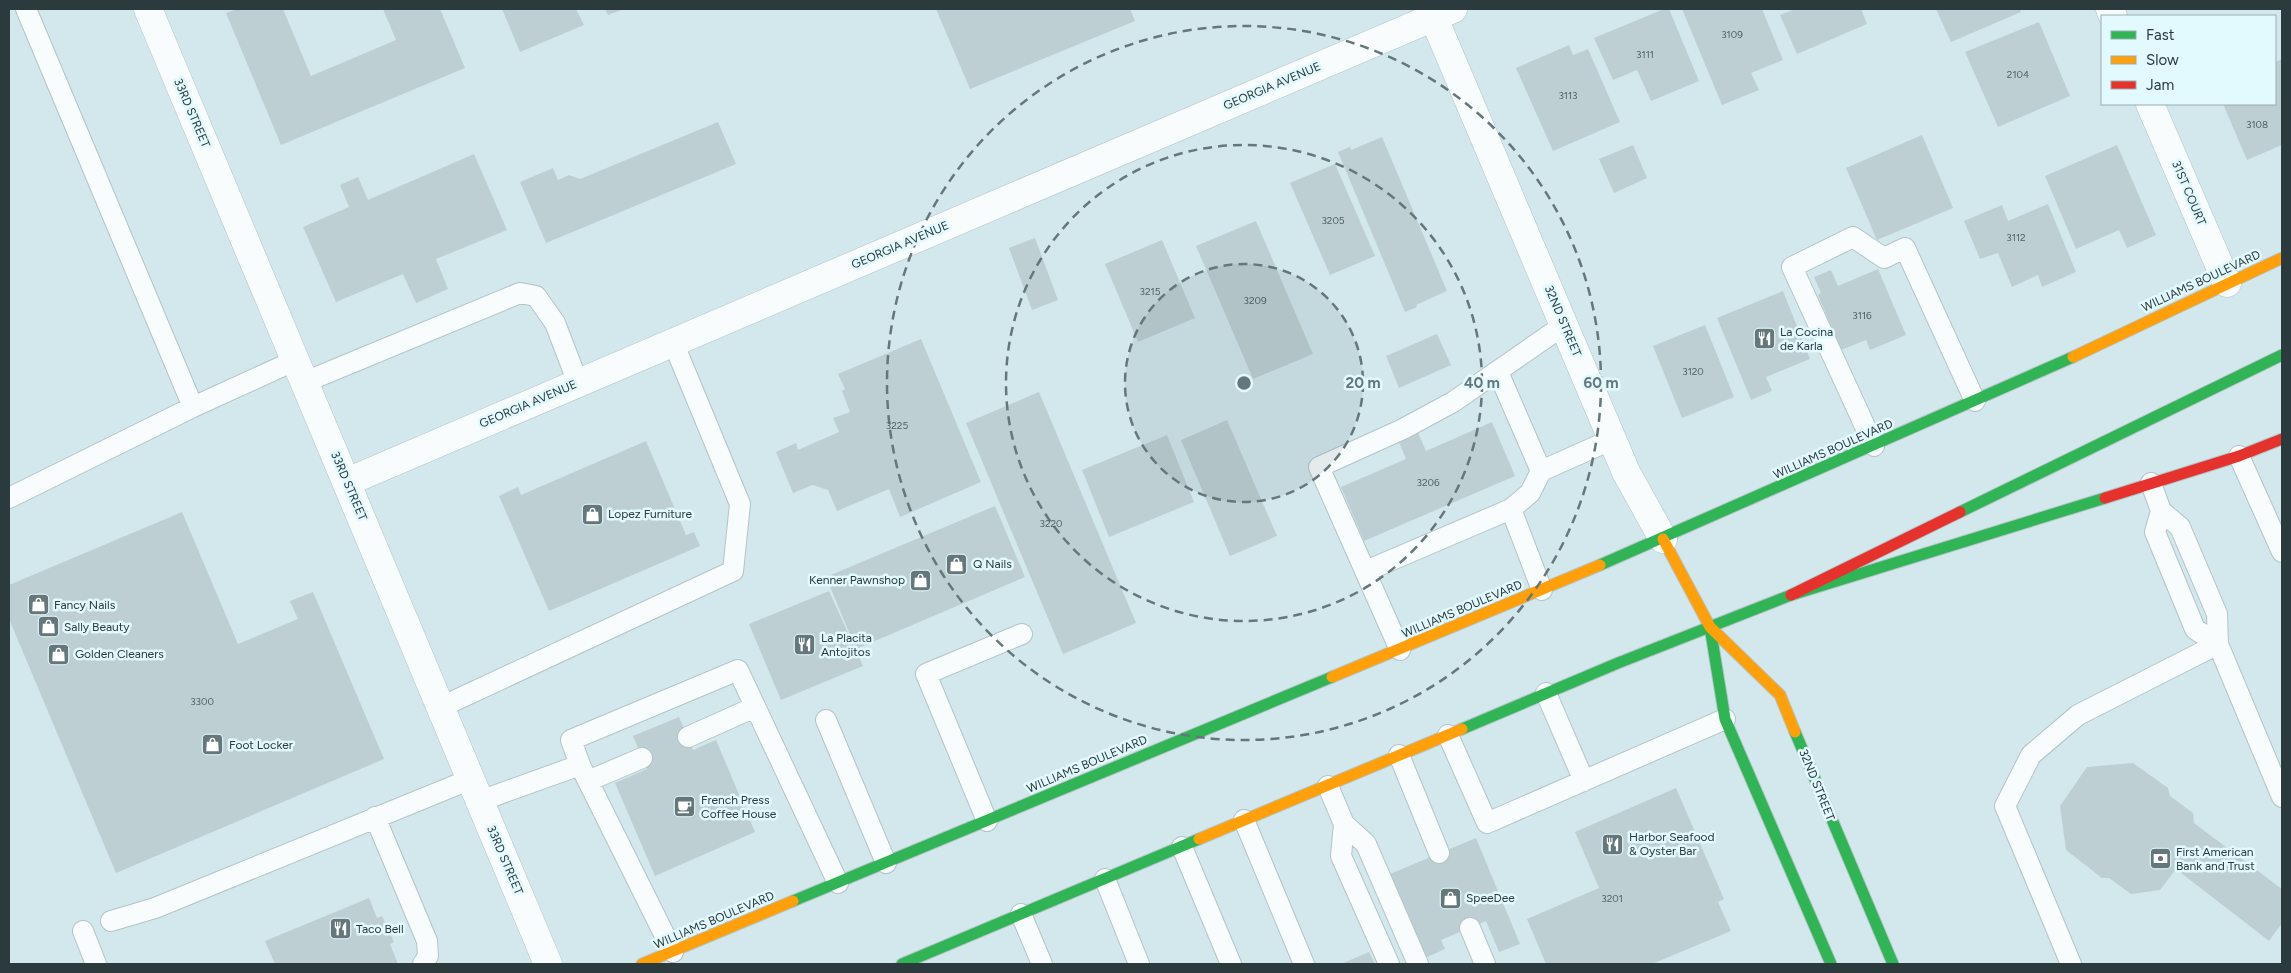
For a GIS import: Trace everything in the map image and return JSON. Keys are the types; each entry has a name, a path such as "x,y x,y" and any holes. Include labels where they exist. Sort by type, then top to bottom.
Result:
{"main road":[{"name":"WILLIAMS BOULEVARD","path":"642,964 1663,539 2061,363 2282,258"},
{"path":"902,964 1546,693 1791,594 2282,355"},
{"path":"1791,594 2239,456 2282,439"},
{"name":"32ND STREET","path":"1663,539 1710,627 1780,696 1893,964"},
{"name":"32ND STREET","path":"1710,627 1725,719 1831,964"}],"street":[{"name":"33RD STREET","path":"148,9 548,964"},
{"name":"32ND STREET","path":"1439,11 1564,325 1612,439 1626,472 1663,539"},
{"name":"GEORGIA AVENUE","path":"347,482 1439,11"},
{"name":"31ST COURT","path":"2150,105 2227,283"}],"lane":[{"path":"26,9 193,406"},
{"path":"1874,446 1792,267 1853,236 1884,258 1905,248 1975,402"},
{"path":"9,498 193,406 301,371 520,293 536,296 554,323 578,382"},
{"path":"1400,650 1319,467 1403,429 1453,402 1564,325"},
{"path":"441,707 733,571 740,504 673,342"},
{"path":"1498,372 1541,471"},
{"path":"1366,571 1511,509 1530,493 1541,471 1612,439"},
{"path":"2239,456 2282,552"},
{"path":"2152,483 2161,511 2180,527 2216,614 2218,644 2282,797"},
{"path":"1511,509 1542,590"},
{"path":"987,821 926,674 1022,634"},
{"path":"2071,964 2004,806 2031,756 2078,715 2218,644"},
{"path":"673,952 584,773 571,740 738,670 838,883"},
{"path":"1546,693 1584,780"},
{"path":"688,737 755,707"},
{"path":"1448,735 1488,823 1725,719"},
{"path":"826,720 886,863"},
{"path":"1399,755 1439,853"},
{"path":"111,921 155,908 375,818 475,790 584,773 642,758"},
{"path":"1328,786 1344,824 1366,844 1418,964"},
{"path":"375,818 427,941 428,956 422,964"},
{"path":"1244,820 1304,964"},
{"path":"1344,824 1340,856 1389,964"},
{"path":"1182,847 1231,964"},
{"path":"1105,879 1139,964"},
{"path":"1021,914 1042,964"},
{"path":"1470,928 1484,964"},
{"path":"82,931 96,964"}],"building":[{"path":"237,9 283,9 311,76 396,40 383,9 440,9 465,68 281,145 226,13"},
{"path":"502,9 576,9 584,25 520,52"},
{"path":"605,9 624,9 608,15"},
{"path":"936,9 1130,9 1135,21 970,89"},
{"path":"1664,9 1669,9 1699,81 1651,101 1637,70 1613,80 1594,38"},
{"path":"1682,9 1762,9 1783,60 1751,73 1759,90 1722,105"},
{"path":"1795,9 1861,9 1867,24 1797,54 1780,15"},
{"path":"1936,9 2020,9 2021,12 1951,42"},
{"path":"2039,22 2070,96 1998,127 1965,52"},
{"path":"1569,45 1573,55 1588,49 1620,122 1553,151 1516,68"},
{"path":"2282,59 2282,145 2247,160 2223,105 2276,105 2276,62"},
{"path":"718,122 736,164 546,243 520,182 553,168 558,180 569,175 580,179"},
{"path":"1922,135 1953,208 1877,240 1846,168"},
{"path":"1382,137 1447,291 1405,312 1338,152 1350,147 1351,150"},
{"path":"1633,145 1647,178 1614,193 1599,159"},
{"path":"2117,145 2156,235 2127,248 2119,230 2076,249 2045,176"},
{"path":"474,154 507,230 436,259 448,289 416,303 403,274 336,302 303,227 349,207 340,185 358,177 368,200"},
{"path":"1335,164 1375,256 1330,275 1290,183"},
{"path":"2048,204 2076,272 2042,287 2038,275 2012,287 1998,253 1980,259 1964,221 2002,205 2008,221"},
{"path":"1256,221 1313,354 1253,379 1196,246"},
{"path":"1035,238 1058,300 1032,310 1009,248"},
{"path":"1162,240 1195,318 1138,342 1105,264"},
{"path":"1878,269 1906,335 1870,350 1866,340 1841,350 1818,295 1821,293 1814,277 1831,270 1838,286"},
{"name":"La Cocina de Karla","path":"1783,291 1810,359 1766,377 1772,391 1751,400 1717,318"},
{"path":"1705,325 1734,397 1682,418 1653,346"},
{"path":"1437,334 1451,365 1399,388 1386,356"},
{"path":"921,339 981,482 900,517 889,489 837,511 828,490 813,485 793,493 776,452 796,443 798,450 839,432 833,418 850,412 842,391 845,389 838,374"},
{"path":"1039,392 1136,623 1063,654 966,423"},
{"path":"1227,420 1277,536 1230,556 1181,440"},
{"path":"1492,422 1515,476 1364,541 1341,487 1406,459 1396,435 1415,426 1426,451"},
{"path":"1167,435 1194,502 1109,537 1082,470"},
{"name":"Lopez Furniture","path":"646,441 686,535 694,532 700,546 549,611 499,496 518,487 521,495"},
{"path":"995,506 1025,577 856,649 826,577"},
{"path":"182,512 238,644 298,619 290,601 313,592 384,759 116,873 9,619 9,585"},
{"name":"La Placita Antojitos","path":"829,591 863,666 781,700 749,624"},
{"name":"French Press Coffee House","path":"679,717 693,750 716,740 755,832 655,876 615,783 647,769 633,736"},
{"name":"First American Bank and Trust","path":"2133,763 2168,788 2170,796 2193,813 2194,823 2282,889 2282,923 2269,941 2176,869 2160,890 2131,894 2109,878 2102,878 2066,850 2060,806 2087,767"},
{"path":"1676,788 1724,899 1718,902 1731,931 1652,964 1546,964 1527,919 1599,888 1575,832"},
{"name":"SpeeDee","path":"1476,838 1520,944 1499,952 1486,921 1441,940 1445,949 1425,958 1390,874"},
{"name":"Taco Bell","path":"369,898 377,918 382,916 394,942 390,944 398,964 275,964 265,941"},
{"path":"1369,952 1375,964 1341,964"}],"traffic: fast":[{"path":"1960,512 2282,355"},
{"path":"1600,565 2073,357"},
{"path":"1462,729 1618,663 1791,595 2105,498"},
{"path":"1710,627 1725,719 1831,964"},
{"path":"793,901 1332,677"},
{"path":"1795,732 1893,964"},
{"path":"902,964 1199,839"}],"traffic: slow":[{"path":"2073,357 2282,258"},
{"path":"1663,539 1710,627 1780,695 1795,732"},
{"path":"1332,677 1600,565"},
{"path":"1199,839 1462,729"},
{"path":"642,964 793,901"}],"traffic: jam":[{"path":"2105,498 2239,456 2282,439"},
{"path":"1791,595 1960,512"}],"place":[{"name":"La Cocina de Karla","path":"1764,339"},
{"name":"Lopez Furniture","path":"592,514"},
{"name":"Q Nails","path":"957,564"},
{"name":"Kenner Pawnshop","path":"921,580"},
{"name":"Fancy Nails","path":"38,605"},
{"name":"Sally Beauty","path":"48,627"},
{"name":"La Placita Antojitos","path":"805,645"},
{"name":"Golden Cleaners","path":"59,654"},
{"name":"Foot Locker","path":"213,745"},
{"name":"French Press Coffee House","path":"685,807"},
{"name":"Harbor Seafood & Oyster Bar","path":"1613,844"},
{"name":"First American Bank and Trust","path":"2160,859"},
{"name":"SpeeDee","path":"1450,898"},
{"name":"Taco Bell","path":"340,929"}]}
